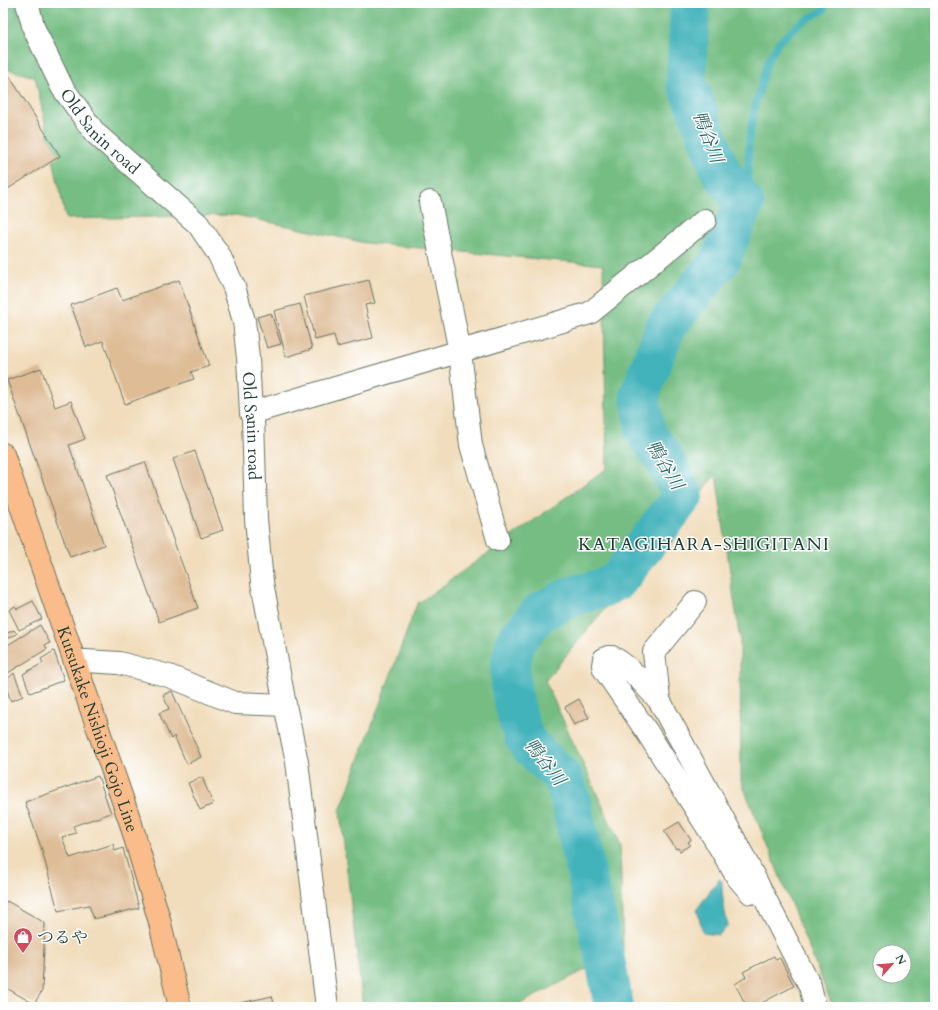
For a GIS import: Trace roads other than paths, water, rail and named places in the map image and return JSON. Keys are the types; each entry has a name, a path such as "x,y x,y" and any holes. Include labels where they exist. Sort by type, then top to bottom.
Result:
{"main road":[{"name":"Kutsukake Nishioji Gojo Line","path":"3,454 131,824 160,920 180,1007"}],"street":[{"name":"Old Sanin road","path":"27,3 34,29 62,87 95,133 198,224 219,255 234,287 244,321 248,358 251,413 253,418 256,519 262,582 297,762 327,1007"},
{"path":"430,202 460,352 470,445 498,540"},
{"path":"251,413 590,313 704,220"},
{"path":"659,700 654,652 695,602"},
{"path":"775,919 738,878 647,732 604,669 604,659 612,657 628,668 659,700 736,843 810,986 815,1007"},
{"path":"75,661 86,660 119,663 169,676 235,703 285,705"}],"water":[{"path":"719,879 722,881 725,914 728,925 719,935 703,933 697,909"}],"waterway":[{"name":"鴨谷川","path":"614,1007 570,798 565,783 560,775 529,745 523,735 512,693 510,667 516,641 540,612 572,596 602,588 618,580 683,496 663,456 646,434 640,394 666,326 720,261 744,203 721,172 686,81 689,3"},
{"path":"744,203 748,178 749,138 755,105 768,61 779,42 800,23 824,10"}],"place":[{"name":"つるや","path":"23,954"}],"district":[{"name":"KATAGIHARA-SHIGITANI","path":"704,544"}]}
